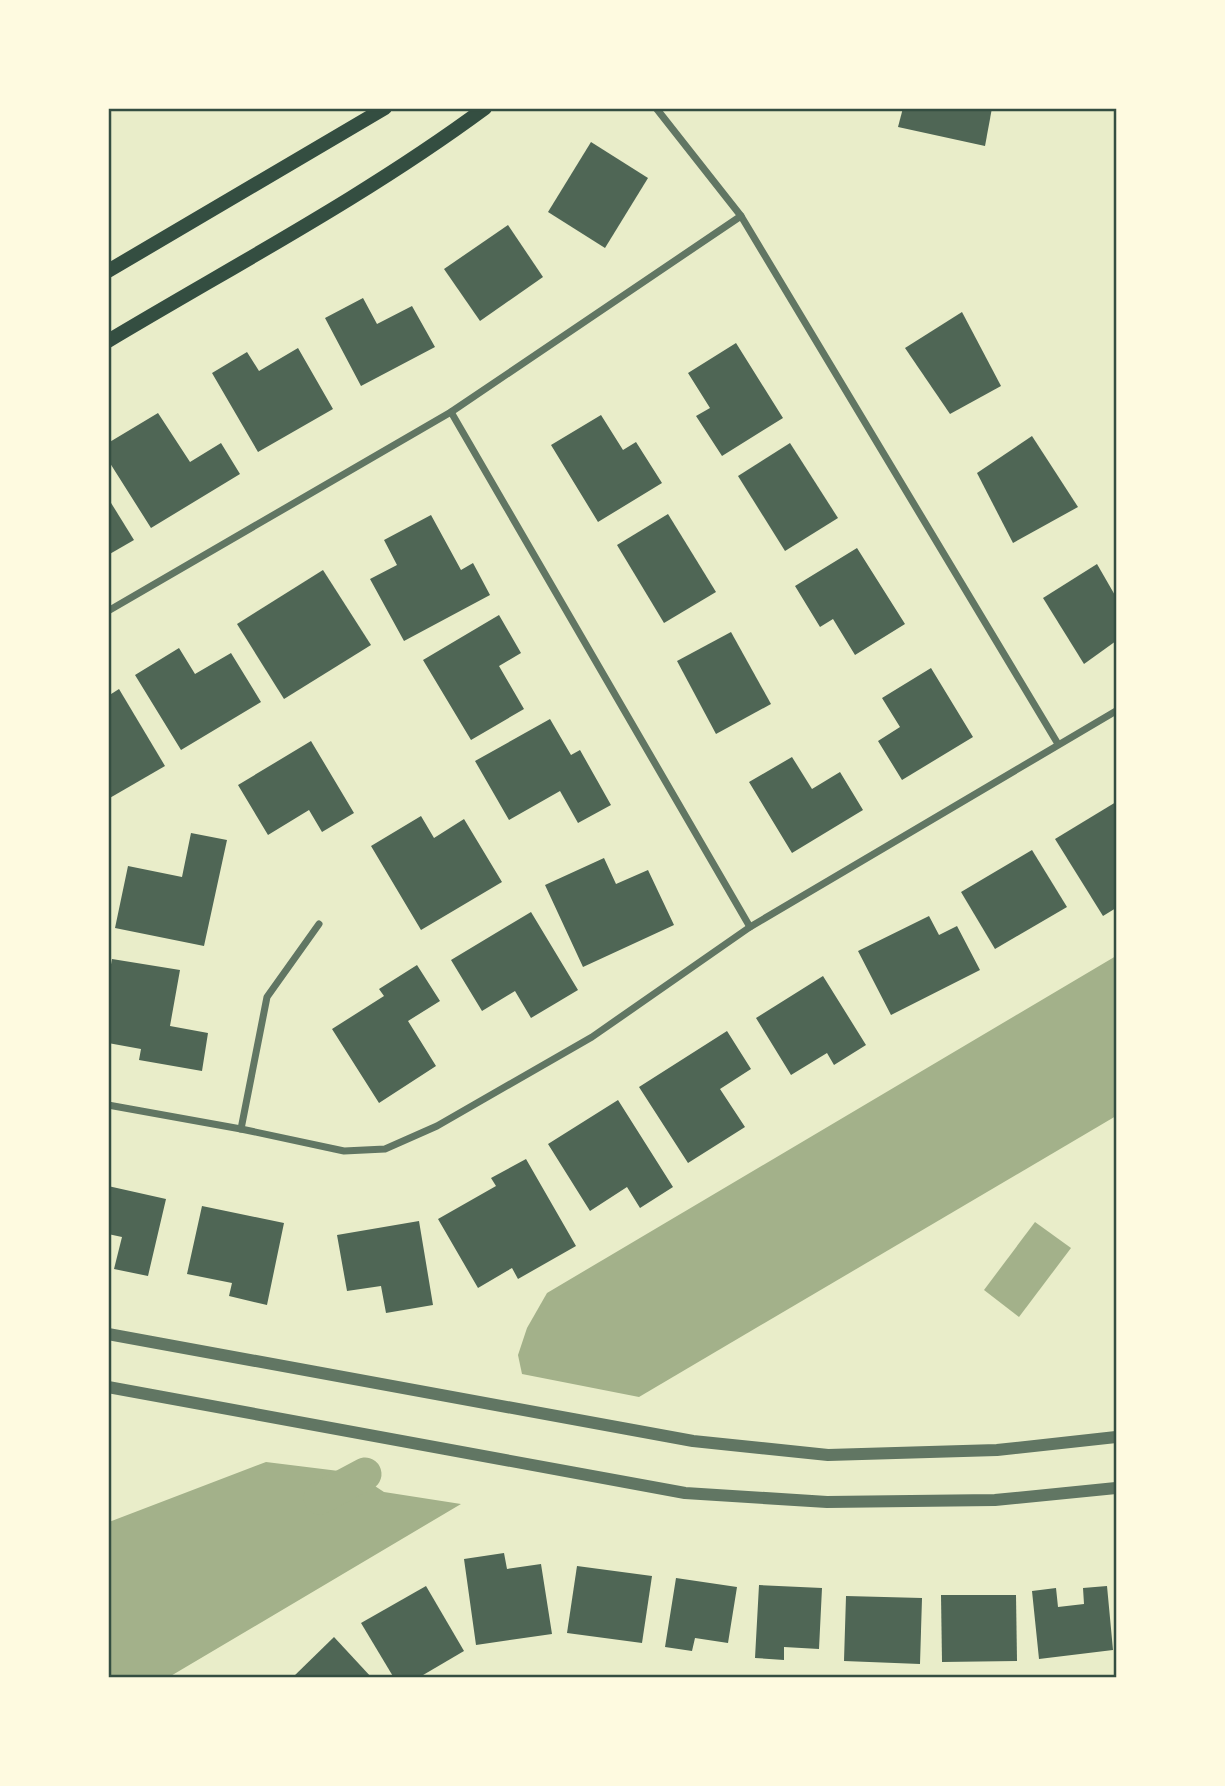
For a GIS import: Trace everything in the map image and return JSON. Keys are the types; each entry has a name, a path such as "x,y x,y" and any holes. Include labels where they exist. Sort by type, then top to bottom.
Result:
{"main road":[{"path":"108,271 385,108"},
{"path":"108,341 304,228 452,133 485,108"}],"street":[{"path":"656,108 741,216 1058,744"},
{"path":"108,611 452,412 741,216"},
{"path":"452,412 750,927"},
{"path":"108,1105 344,1151 385,1149 437,1126 592,1037 750,927 1116,711"},
{"path":"241,1129 267,997 319,924"},
{"path":"108,1334 707,1443 828,1455 997,1450 1116,1437"},
{"path":"108,1387 685,1493 827,1503 995,1500 1116,1488"}],"shaded area":[{"path":"1116,956 1116,1116 639,1397 522,1374 518,1355 527,1328 547,1293"},
{"path":"1035,1222 1071,1248 1019,1317 984,1290"},
{"path":"266,1462 355,1473 384,1492 461,1504 169,1677 109,1677 109,1522"}],"building":[{"path":"903,108 992,108 985,146 898,127"},
{"path":"591,142 648,178 605,248 548,212"},
{"path":"508,225 543,277 480,321 444,269"},
{"path":"363,298 377,324 412,306 435,347 361,386 325,318"},
{"path":"962,312 1001,386 950,414 905,348"},
{"path":"736,343 783,418 722,456 696,416 710,408 688,373"},
{"path":"298,348 333,409 258,452 212,373 247,352 259,371"},
{"path":"158,413 190,462 221,443 240,474 151,528 108,460 108,443"},
{"path":"601,415 623,450 636,442 662,483 598,522 551,445"},
{"path":"1032,436 1078,507 1013,543 977,473"},
{"path":"790,443 838,518 785,551 738,476"},
{"path":"108,498 134,540 108,555"},
{"path":"668,514 716,592 664,623 617,545"},
{"path":"431,515 461,570 473,563 490,595 404,641 370,579 397,565 384,540"},
{"path":"857,548 905,624 855,655 833,619 820,627 795,586"},
{"path":"1097,564 1116,597 1116,641 1084,664 1043,598"},
{"path":"323,570 371,645 284,699 237,624"},
{"path":"499,615 521,653 499,666 524,709 471,740 423,660"},
{"path":"731,632 771,704 716,734 677,661"},
{"path":"179,648 195,674 231,653 261,702 181,750 135,675"},
{"path":"931,668 973,737 902,780 878,741 900,727 882,698"},
{"path":"119,689 165,766 108,799 108,696"},
{"path":"550,719 571,755 580,750 611,805 578,823 560,791 509,820 475,761"},
{"path":"311,741 354,813 322,832 309,810 268,835 238,785"},
{"path":"792,757 812,789 840,772 863,810 792,853 749,782"},
{"path":"1116,802 1116,908 1103,916 1055,839"},
{"path":"421,816 434,838 464,819 502,882 421,930 371,846"},
{"path":"191,833 227,840 204,946 115,928 128,866 182,877"},
{"path":"1032,850 1067,907 995,949 961,892"},
{"path":"604,858 616,884 648,870 674,925 583,967 545,885"},
{"path":"531,912 578,990 531,1018 515,991 482,1011 451,960"},
{"path":"929,916 939,935 957,926 980,970 891,1015 858,951"},
{"path":"112,959 180,970 170,1026 208,1033 202,1071 139,1060 141,1049 108,1043 108,981"},
{"path":"417,965 440,1001 408,1021 436,1066 379,1103 332,1029 384,996 379,989"},
{"path":"823,976 866,1045 834,1065 827,1053 791,1075 756,1018"},
{"path":"727,1031 751,1069 720,1089 745,1127 688,1163 639,1087"},
{"path":"618,1100 673,1187 640,1208 627,1187 590,1211 548,1144"},
{"path":"526,1159 576,1246 518,1279 512,1268 478,1288 438,1219 496,1186 491,1178"},
{"path":"108,1186 166,1199 148,1276 114,1269 122,1237 108,1234"},
{"path":"202,1206 284,1223 267,1305 229,1296 232,1283 187,1274"},
{"path":"419,1221 433,1305 386,1313 381,1286 347,1291 337,1235"},
{"path":"504,1553 507,1569 541,1564 552,1634 476,1645 464,1559"},
{"path":"577,1566 652,1576 642,1643 567,1633"},
{"path":"676,1578 737,1587 728,1643 695,1638 692,1651 665,1647"},
{"path":"759,1585 822,1588 819,1649 784,1647 784,1660 755,1658"},
{"path":"426,1586 464,1651 418,1678 394,1678 361,1623"},
{"path":"1107,1586 1113,1650 1039,1659 1032,1591 1056,1588 1058,1607 1084,1604 1083,1588"},
{"path":"941,1595 1016,1595 1017,1661 942,1662"},
{"path":"846,1596 922,1598 920,1664 844,1661"},
{"path":"334,1637 372,1678 292,1678"}],"waterway":[{"path":"320,1498 365,1474"}]}
